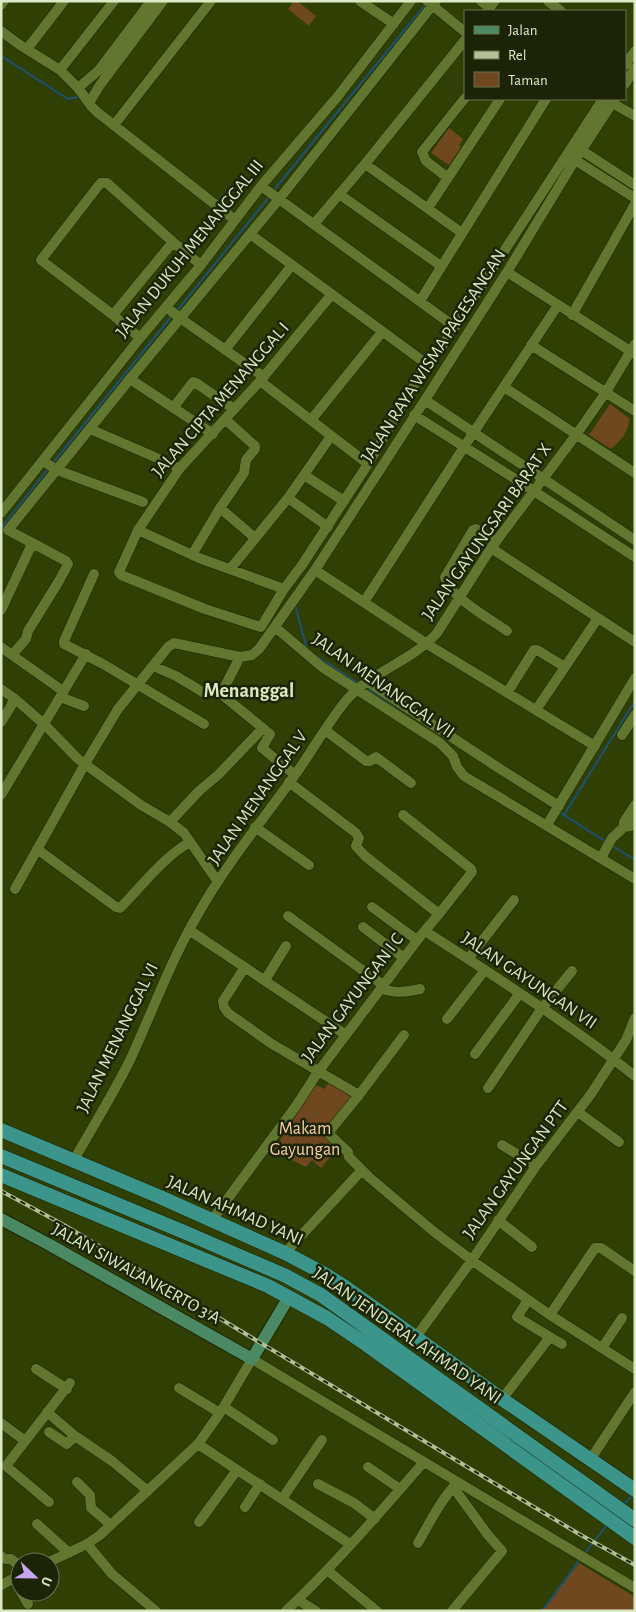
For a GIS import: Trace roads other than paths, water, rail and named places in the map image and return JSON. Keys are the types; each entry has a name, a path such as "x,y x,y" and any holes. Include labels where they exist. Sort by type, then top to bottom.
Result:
{"highway":[{"name":"JALAN AHMAD YANI","path":"1,1130 285,1253 337,1282 632,1488"},
{"name":"JALAN JENDERAL AHMAD YANI","path":"1,1156 286,1276 321,1295 629,1516"},
{"name":"JALAN JENDERAL AHMAD YANI","path":"1,1175 242,1274 327,1318 635,1538"},
{"path":"445,1359 465,1400"}],"main road":[{"name":"JALAN SIWALANKERTO 3 A","path":"1,1220 50,1245 252,1359"},
{"path":"252,1359 289,1297"}],"street":[{"path":"1,5 4,1"},
{"path":"27,49 64,1"},
{"path":"60,70 114,1"},
{"path":"79,89 99,70 151,1"},
{"path":"88,102 163,1"},
{"path":"114,125 211,1"},
{"path":"360,1 394,24"},
{"path":"481,1 491,7"},
{"path":"548,1 558,10"},
{"path":"12,655 26,639 28,631 68,564 66,561 8,530 21,512 130,379 173,313 250,234 431,3 464,31"},
{"name":"JALAN DUKUH MENANGGAL III","path":"1,513 140,338 173,313 201,265 235,220 338,96 409,4"},
{"path":"1,31 60,70 79,89 97,112 235,220"},
{"path":"314,224 464,41"},
{"path":"626,82 635,68"},
{"path":"448,178 426,161 422,152 464,99"},
{"path":"428,208 496,100"},
{"path":"420,301 545,100"},
{"path":"610,100 635,116"},
{"name":"JALAN RAYA WISMA PAGESANGAN","path":"240,657 252,655 259,649 315,570 507,272 582,150 610,100"},
{"name":"JALAN RAYA WISMA PAGESANGAN","path":"443,345 610,100"},
{"path":"582,150 635,185"},
{"path":"575,160 635,198"},
{"path":"365,164 462,233"},
{"path":"140,338 41,260 99,185 107,183 201,265"},
{"path":"262,187 455,327"},
{"path":"339,194 441,266"},
{"path":"572,315 635,204"},
{"path":"138,530 192,555 284,589 328,527 424,370 424,362 250,234"},
{"path":"112,315 173,242"},
{"path":"225,350 292,265"},
{"path":"507,272 572,315 633,350"},
{"name":"JALAN CIPTA MENANGGAL I","path":"284,589 261,627 205,609 120,575 119,572 138,530 180,468 262,379 332,294"},
{"path":"364,602 558,305"},
{"path":"173,313 225,350 368,464"},
{"path":"311,420 382,332"},
{"path":"532,345 635,411"},
{"name":"JALAN GAYUNGSARI BARAT X","path":"362,686 427,644 441,628 494,545 606,392 633,350"},
{"path":"130,379 213,434"},
{"path":"173,408 192,382 234,409"},
{"path":"504,387 635,473"},
{"path":"425,400 635,540"},
{"path":"414,415 635,557"},
{"path":"192,555 220,508 244,473 246,460 256,447 225,419"},
{"path":"90,429 180,468"},
{"path":"231,568 288,498 331,436"},
{"path":"43,462 56,470 143,502"},
{"path":"304,475 344,501"},
{"path":"288,498 328,527"},
{"path":"9,504 21,512"},
{"path":"220,508 255,538"},
{"path":"507,631 460,597 448,586 445,577 473,530 476,529 494,545 635,642"},
{"path":"1,610 32,544"},
{"path":"315,570 427,644 595,746"},
{"path":"94,574 64,641 65,645 86,654 204,724"},
{"path":"536,710 598,618"},
{"name":"JALAN MENANGGAL VII","path":"275,627 322,667 362,686 449,751 464,776 491,793 549,822 603,854 635,879"},
{"path":"15,889 85,764 118,710 174,642 240,657 221,694 263,728 270,736 262,748 292,779 356,833 359,838 356,846 365,856 439,914"},
{"path":"1,647 62,694 84,706"},
{"path":"507,693 534,650 565,667"},
{"path":"1,795 86,654"},
{"path":"153,666 176,676 206,694"},
{"path":"549,822 635,678"},
{"path":"362,686 494,765 559,807"},
{"name":"JALAN MENANGGAL V","path":"190,930 218,882 255,827 292,779 344,703 362,686"},
{"path":"1,689 14,698 85,764 141,805 170,822 184,833 218,882"},
{"path":"1,722 14,698"},
{"path":"622,735 635,715"},
{"path":"170,822 199,791 218,776 263,728"},
{"path":"326,730 366,761 369,762 376,757 410,783"},
{"path":"624,827 624,822 635,805"},
{"name":"JALAN GAYUNGAN I C","path":"212,1220 296,1106 318,1072 472,870 403,816"},
{"path":"603,854 612,838 624,827 631,826 635,819"},
{"path":"255,827 309,865"},
{"path":"37,849 88,888 120,908 153,873 190,842"},
{"path":"468,959 514,900"},
{"path":"372,907 417,940"},
{"path":"288,916 389,992 420,989"},
{"path":"364,927 404,958"},
{"path":"190,930 346,1035"},
{"name":"JALAN MENANGGAL VI","path":"74,1160 130,1059 160,989 190,930"},
{"name":"JALAN GAYUNGAN VII","path":"425,931 542,1008 635,1076"},
{"path":"265,980 286,946"},
{"path":"245,967 223,1001 228,1013 272,1044 359,1095"},
{"path":"447,1019 485,970"},
{"path":"488,1088 542,1008 572,971"},
{"path":"475,1054 520,993"},
{"name":"JALAN GAYUNGAN PTT","path":"416,1337 472,1260 536,1166 578,1112 614,1060 626,1040 635,1018"},
{"path":"404,1035 328,1133 348,1152 349,1157 362,1170 433,1231 528,1300 635,1369"},
{"path":"578,1112 619,1142"},
{"path":"502,1145 536,1166"},
{"path":"285,1253 362,1170"},
{"path":"498,1220 532,1247"},
{"path":"550,1315 594,1248 601,1248 635,1271"},
{"path":"528,1300 517,1318 562,1344"},
{"path":"602,1348 622,1318"},
{"path":"502,1399 550,1337"},
{"path":"60,1557 87,1544 111,1525 198,1444 222,1410 252,1359 424,1462 456,1485 635,1588"},
{"path":"36,1369 68,1386 4,1464 49,1502"},
{"path":"180,1388 273,1440"},
{"path":"590,1460 635,1392"},
{"path":"47,1412 75,1436 112,1461 148,1491"},
{"path":"1,1423 24,1440"},
{"path":"49,1432 67,1444 75,1436"},
{"path":"282,1499 322,1440"},
{"path":"198,1444 350,1544"},
{"path":"286,1611 375,1519 424,1462"},
{"path":"368,1467 400,1489"},
{"path":"199,1522 237,1470"},
{"path":"77,1482 90,1495 90,1508 111,1525"},
{"path":"245,1507 260,1484"},
{"path":"318,1484 354,1503 375,1519"},
{"path":"418,1543 437,1508 456,1485"},
{"path":"452,1611 502,1550 477,1520 456,1485"},
{"path":"37,1524 69,1553"},
{"path":"87,1544 112,1574 156,1611"},
{"path":"327,1570 377,1611"},
{"path":"298,1600 316,1611"}],"waterway":[{"path":"273,191 425,5"},
{"path":"1,56 68,99 81,96"},
{"path":"176,312 269,197"},
{"path":"53,463 171,317"},
{"path":"1,528 48,469"},
{"path":"295,605 307,649"},
{"path":"317,656 359,684"},
{"path":"365,687 408,714"},
{"path":"564,815 635,701"},
{"path":"559,812 605,841"},
{"path":"611,845 635,860"},
{"path":"622,1506 633,1495"},
{"path":"585,1553 607,1525"},
{"path":"542,1611 581,1558"}],"railway":[{"path":"1,1191 64,1225 579,1534 635,1565"}],"district":[{"name":"Menanggal","path":"249,691"}],"park label":[{"name":"Makam Gayungan","path":"305,1139"}]}
